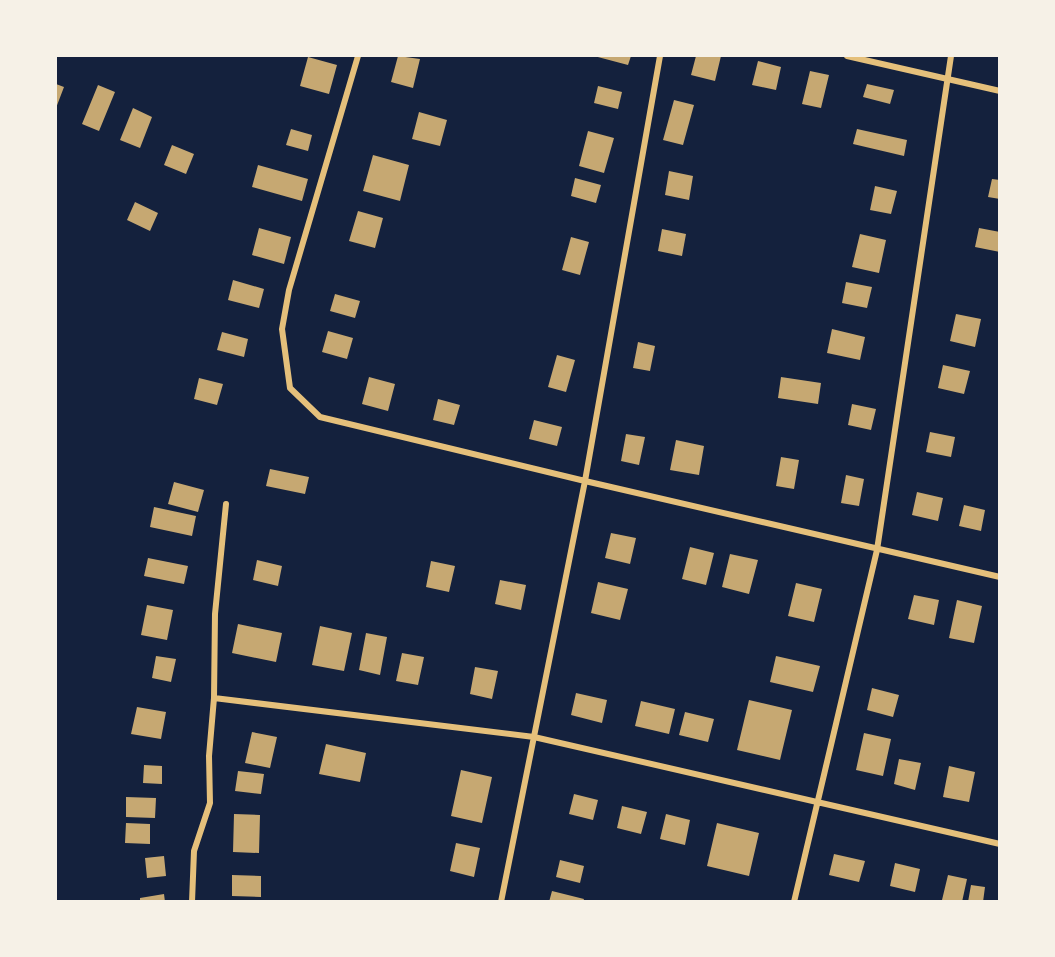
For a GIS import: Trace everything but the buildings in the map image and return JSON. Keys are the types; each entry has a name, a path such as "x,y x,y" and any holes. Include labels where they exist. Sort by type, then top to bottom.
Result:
{"street":[{"path":"358,56 289,290 282,329 290,388 320,417 999,577"},
{"path":"501,902 585,481 660,56"},
{"path":"847,56 999,91"},
{"path":"794,902 877,550 951,56"},
{"path":"192,902 194,851 210,803 208,756 214,698 215,614 226,504"},
{"path":"214,698 534,737 999,844"}]}
